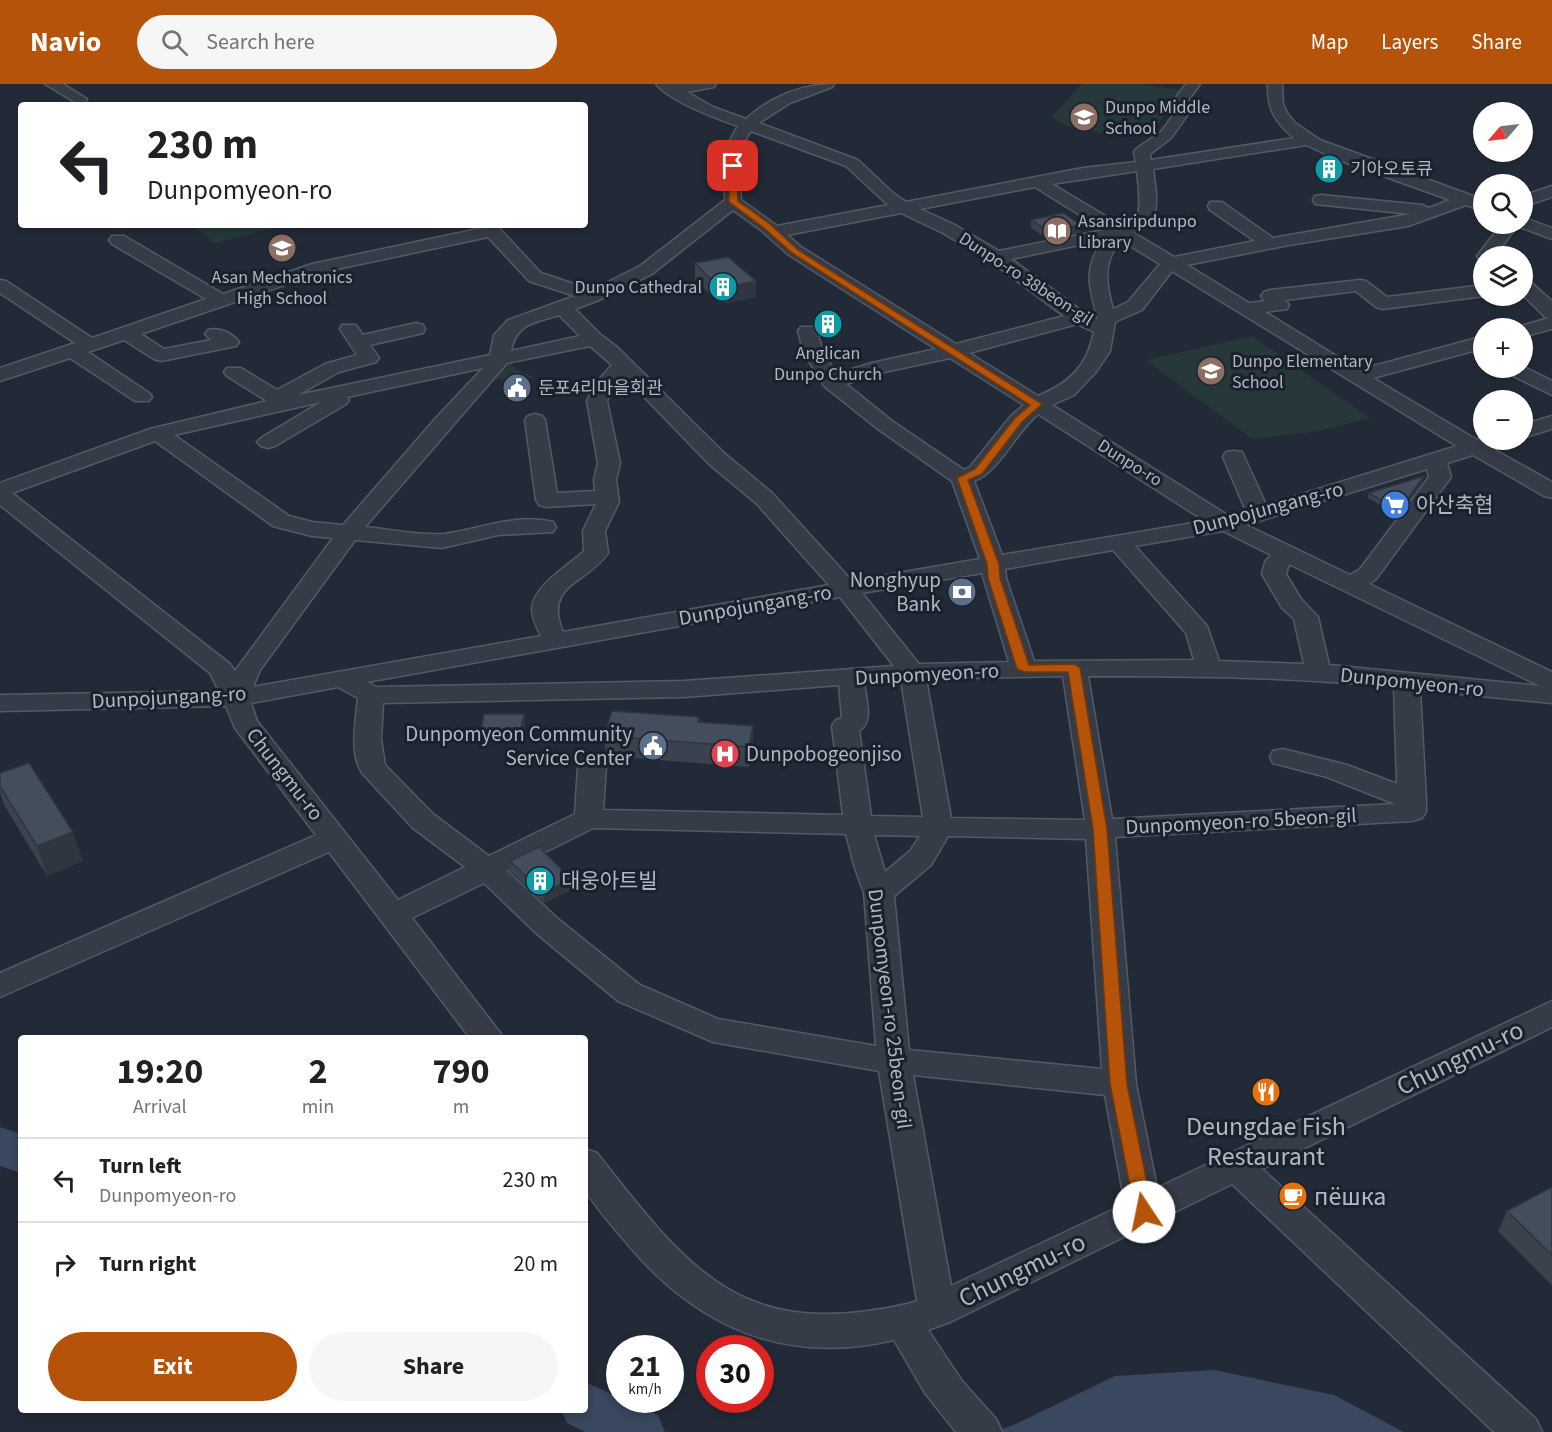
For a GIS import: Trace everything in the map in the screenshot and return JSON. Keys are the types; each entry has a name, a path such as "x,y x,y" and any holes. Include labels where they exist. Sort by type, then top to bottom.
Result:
{"street":[{"path":"52,84 80,99"},
{"path":"667,87 709,84"},
{"path":"236,698 248,669 350,531 499,360 502,340 510,329 525,320 593,296 646,270 734,202 731,153 736,140 749,124 770,108 827,84"},
{"path":"996,257 1122,231 1140,225 1146,219 1148,210 1142,152 1167,135 1184,110 1182,99 1194,84"},
{"path":"1275,84 1275,105 1279,113 1291,127 1309,140 1473,203"},
{"path":"1290,84 1291,107 1296,117 1314,134 1473,195"},
{"name":"Dunpo-ro 38beon-gil","path":"667,87 708,110 852,163 887,197 903,208 949,229 996,257 1079,318 1106,324 1100,351 1089,368 1067,391 1037,404 1018,420 978,472 962,478"},
{"path":"774,232 1038,182 1078,170 1143,165 1309,140"},
{"path":"1038,182 1473,445"},
{"path":"1533,207 1552,191"},
{"path":"1322,200 1435,211"},
{"path":"1122,231 1110,241 1100,255 1097,286 1106,324 1135,306 1162,270 1173,263 1408,221 1465,200"},
{"name":"Dunpo-ro","path":"734,202 795,251 1226,524 1552,682"},
{"path":"1216,206 1270,244"},
{"path":"1533,219 1552,226"},
{"path":"1533,221 1552,234"},
{"path":"0,375 318,268 492,231 535,277 593,296"},
{"path":"118,240 222,301"},
{"path":"0,285 142,397"},
{"path":"1248,309 1280,305 1270,296 1360,285 1383,303 1473,291"},
{"path":"1533,295 1552,313"},
{"path":"562,307 724,465 764,498 846,589 912,672 939,827 921,858 879,893"},
{"path":"831,382 890,364 952,351 1079,318"},
{"path":"275,402 332,368 369,358 354,335 411,323 430,346"},
{"path":"1533,328 1552,323"},
{"path":"808,331 814,353 831,382 885,425 962,478 993,564 994,578 1024,669"},
{"path":"126,333 161,355 228,342 215,334"},
{"path":"0,490 157,433 275,402 362,388 594,339"},
{"path":"1359,376 1473,348"},
{"path":"555,641 543,608 548,594 586,565 596,553 594,531 608,502 606,480 609,463 597,401 602,388 623,365"},
{"path":"234,372 275,402"},
{"path":"1531,378 1552,389"},
{"path":"268,442 362,388"},
{"path":"535,420 547,500 608,497"},
{"path":"1533,428 1552,422"},
{"path":"157,433 281,521 312,529 442,541 498,528 545,527"},
{"name":"Dunpojungang-ro","path":"0,703 236,698 1226,524 1473,448"},
{"path":"1481,450 1552,491"},
{"path":"1234,456 1259,514"},
{"path":"1352,585 1368,574 1440,477 1436,460"},
{"name":"Chungmu-ro","path":"0,494 221,669 236,698 244,722 486,1035"},
{"path":"1119,543 1198,631 1209,668"},
{"path":"1287,554 1277,562 1274,574 1291,603 1306,617 1318,672"},
{"path":"1074,668 1100,829 1119,1084 1144,1212"},
{"name":"Dunpomyeon-ro","path":"371,695 684,689 912,672 1074,668 1209,668 1318,672 1552,695"},
{"path":"342,678 371,695 368,739 372,766 397,796 423,821 487,869 547,926 629,993 713,1030 894,1060 1119,1084"},
{"name":"Dunpomyeon-ro 25beon-gil","path":"851,678 855,722 845,726 858,826 868,865 879,893 923,1360 951,1399 982,1432"},
{"path":"1283,757 1337,771 1412,800 1407,682"},
{"path":"393,915 589,819 592,766"},
{"name":"Dunpomyeon-ro 5beon-gil","path":"589,819 1100,829 1412,812 1412,800"},
{"path":"0,986 335,838"},
{"name":"Chungmu-ro","path":"588,1167 640,1234 671,1266 701,1292 758,1320 790,1330 848,1333 920,1317 1144,1212 1552,1013"},
{"path":"1237,1167 1522,1432"}],"shaded area":[{"path":"1082,84 1138,84 1180,90 1150,137 1083,130 1059,122 1052,116"},
{"path":"196,228 274,228 214,243"},
{"path":"1252,336 1370,418 1319,431 1252,439 1146,360"},
{"path":"510,362 516,369 535,378 494,380 504,364"}],"water":[{"path":"1214,1370 1334,1395 1404,1432 988,1432 1009,1427 1115,1376"}],"building":[{"path":"1063,213 1081,225 1048,231 1031,220"},
{"path":"728,257 756,281 728,287 716,285 695,263"},
{"path":"1424,476 1399,511 1369,493"},
{"path":"612,711 699,717 698,722 753,726 749,747 604,736"},
{"path":"484,714 524,714 521,730 481,730"},
{"path":"29,763 73,832 37,846 0,786 0,773"},
{"path":"539,847 571,879 543,893 510,861"},
{"path":"1552,1187 1552,1255 1507,1211"}],"waterway":[{"path":"0,1145 18,1154"},
{"path":"588,1407 639,1432"}],"place":[{"name":"Dunpo Middle School","path":"1084,117"},
{"name":"기아오토큐","path":"1329,169"},
{"name":"Asansiripdunpo Library","path":"1057,231"},
{"name":"Asan Mechatronics High School","path":"282,248"},
{"name":"Dunpo Cathedral","path":"723,287"},
{"name":"Anglican Dunpo Church","path":"828,324"},
{"name":"Dunpo Elementary School","path":"1211,371"},
{"name":"둔포4리마을회관","path":"517,388"},
{"name":"아산축협","path":"1395,505"},
{"name":"Nonghyup Bank","path":"962,592"},
{"name":"Dunpomyeon Community Service Center","path":"653,746"},
{"name":"Dunpobogeonjiso","path":"725,754"},
{"name":"대웅아트빌","path":"540,881"},
{"name":"Deungdae Fish Restaurant","path":"1266,1092"},
{"name":"пёшка","path":"1293,1196"}],"route":[{"path":"733,166 734,202 767,226 795,251 1037,404 1018,420 978,472 962,478 993,564 994,578 1024,669 1074,668 1100,829 1119,1084 1144,1212"}]}
